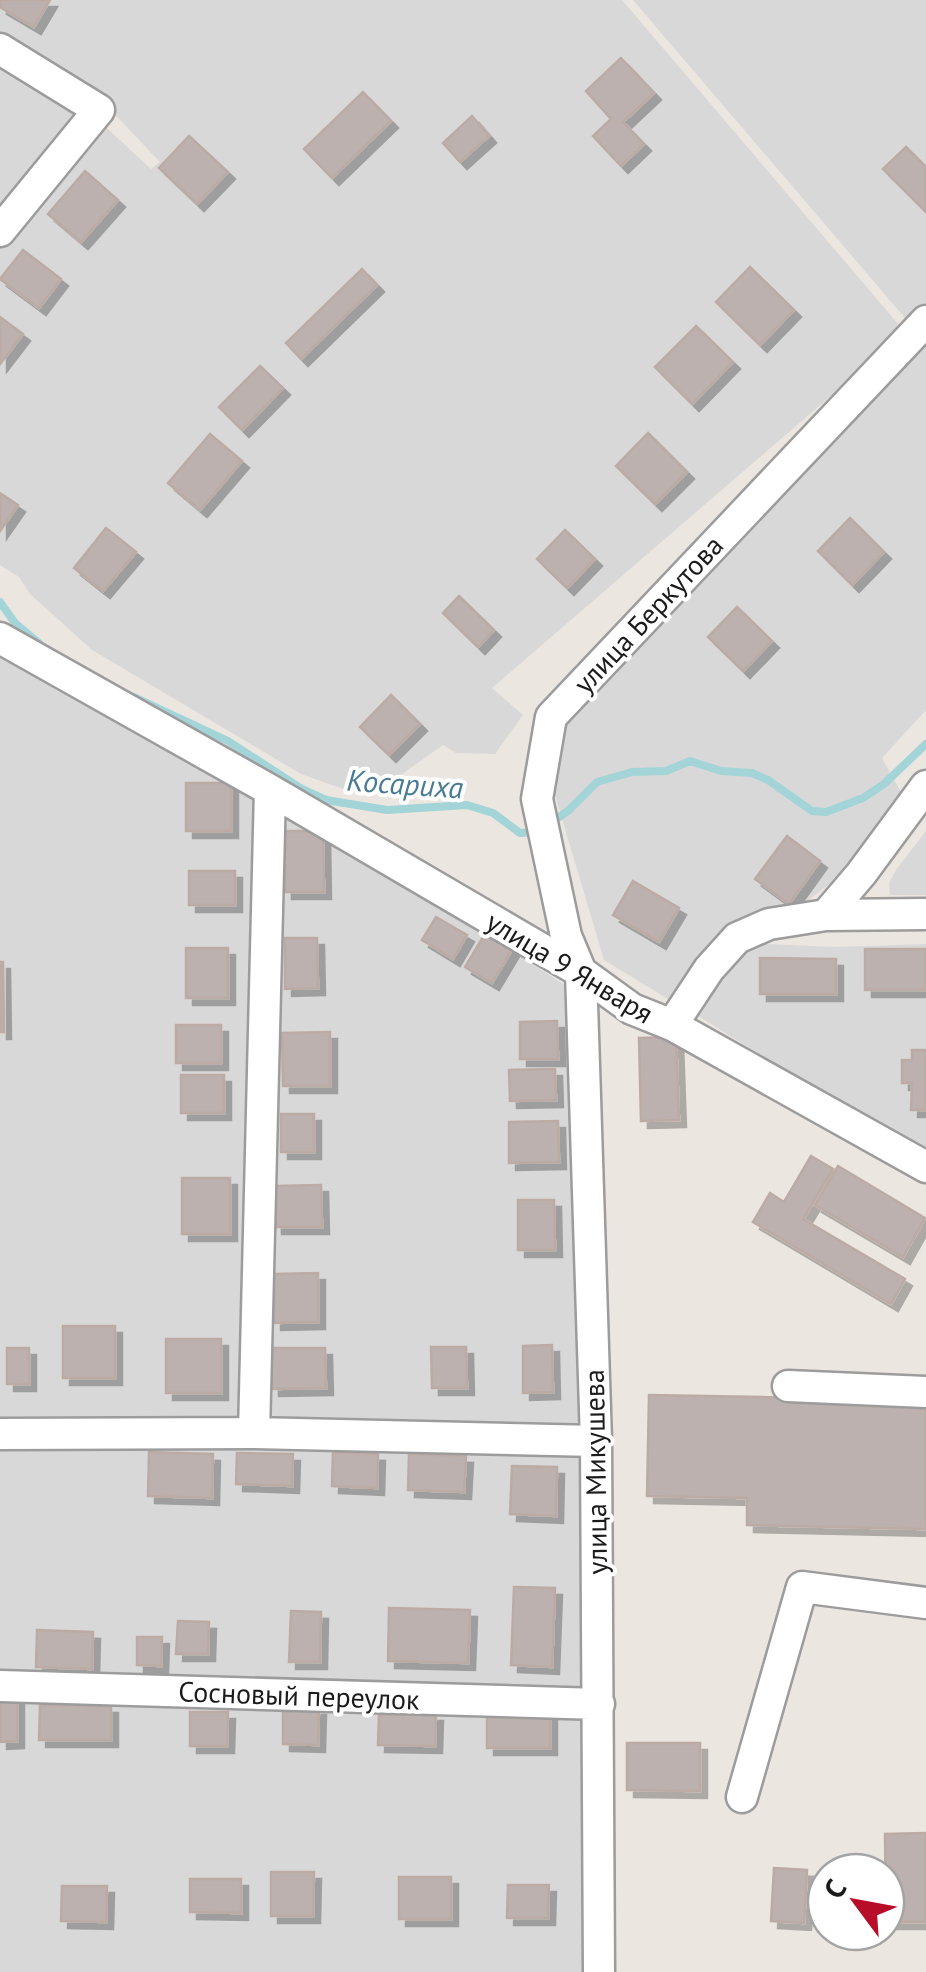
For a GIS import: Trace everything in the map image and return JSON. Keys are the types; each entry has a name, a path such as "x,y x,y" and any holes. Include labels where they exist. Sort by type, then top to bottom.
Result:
{"street":[{"path":"0,49 99,110 0,231"},
{"name":"улица Беркутова","path":"581,972 566,936 537,799 551,717 926,321"},
{"name":"улица 9 Января","path":"0,638 581,972 622,1004 672,1025 926,1168"},
{"path":"826,915 926,786"},
{"path":"254,1433 270,790"},
{"path":"672,1025 708,968 749,930 826,915 926,914"},
{"name":"улица Микушева","path":"581,972 596,1441 599,1972"},
{"path":"788,1386 926,1392"},
{"path":"0,1434 254,1433 596,1441"},
{"path":"742,1797 802,1587 926,1603"},
{"name":"Сосновый переулок","path":"0,1686 599,1704"}],"shaded area":[{"path":"0,0 622,0 905,332 492,688 523,715 495,754 456,753 443,745 385,786 343,789 301,774 92,650 30,594 19,577 0,565 0,236 96,118 151,169 160,162 105,104 0,42"},
{"path":"633,0 926,0 926,310 911,325"},
{"path":"0,57 90,113 0,223"},
{"path":"926,334 926,710 882,758 902,794 847,870 676,1004 604,960 554,792 559,719"},
{"path":"0,643 267,792 249,1429 0,1428"},
{"path":"272,794 577,993 588,1434 258,1427"},
{"path":"926,831 926,895 890,895 889,883 896,870"},
{"path":"747,943 835,947 926,944 926,1159 695,1014"},
{"path":"0,1439 587,1445 590,1698 0,1682"},
{"path":"0,1691 590,1708 588,1972 0,1972"}],"building":[{"path":"0,0 50,0 34,27 0,7"},
{"path":"621,58 654,93 623,122 644,144 621,166 593,136 611,119 586,91"},
{"path":"363,92 391,121 332,178 304,149"},
{"path":"472,116 489,136 460,162 443,143"},
{"path":"189,136 228,172 197,204 159,168"},
{"path":"906,147 926,167 926,212 883,169"},
{"path":"85,171 118,200 81,242 48,214"},
{"path":"23,250 61,279 39,308 0,279"},
{"path":"750,267 794,310 760,345 716,302"},
{"path":"362,269 377,285 301,359 286,343"},
{"path":"0,317 23,334 0,364"},
{"path":"696,326 733,362 692,404 655,367"},
{"path":"260,366 283,388 242,430 219,407"},
{"path":"648,433 687,472 655,504 616,466"},
{"path":"210,434 242,461 200,510 168,483"},
{"path":"0,493 18,505 0,531"},
{"path":"850,518 884,552 852,585 818,551"},
{"path":"106,528 136,552 103,591 74,568"},
{"path":"565,530 595,559 567,588 537,559"},
{"path":"459,596 494,630 478,647 443,613"},
{"path":"737,607 772,641 743,671 708,637"},
{"path":"391,695 420,724 389,755 360,727"},
{"path":"186,783 231,783 231,831 186,831"},
{"path":"284,831 323,831 324,892 285,892"},
{"path":"787,836 820,861 789,904 755,879"},
{"path":"189,871 235,871 235,905 189,905"},
{"path":"633,881 679,908 659,942 613,915"},
{"path":"436,917 467,935 453,959 422,940"},
{"path":"486,932 513,948 492,983 465,967"},
{"path":"285,938 317,938 318,988 285,989"},
{"path":"186,948 228,948 228,998 186,998"},
{"path":"865,949 926,949 926,990 865,990"},
{"path":"760,958 836,959 836,994 760,994"},
{"path":"3,962 4,1032 0,1032"},
{"path":"557,1021 558,1059 520,1059 520,1022"},
{"path":"176,1025 221,1025 221,1063 176,1063"},
{"path":"330,1032 330,1086 283,1086 282,1033"},
{"path":"676,1037 679,1120 641,1121 639,1038"},
{"path":"912,1050 926,1050 926,1110 911,1110 912,1083 902,1083 902,1060 912,1060"},
{"path":"555,1069 556,1100 510,1101 509,1070"},
{"path":"181,1075 224,1075 224,1113 181,1113"},
{"path":"281,1114 314,1114 314,1152 281,1152"},
{"path":"558,1121 559,1162 509,1163 509,1122"},
{"path":"811,1156 833,1169 803,1219 905,1279 891,1304 753,1222 770,1193 784,1202"},
{"path":"838,1166 925,1218 903,1257 815,1205"},
{"path":"182,1178 230,1178 230,1234 182,1234"},
{"path":"321,1185 322,1227 275,1227 274,1186"},
{"path":"518,1200 554,1200 555,1250 518,1250"},
{"path":"318,1273 318,1322 274,1323 274,1274"},
{"path":"63,1326 115,1326 115,1378 63,1378"},
{"path":"166,1339 221,1339 221,1393 166,1393"},
{"path":"552,1345 553,1392 523,1393 523,1346"},
{"path":"431,1347 466,1347 467,1388 432,1388"},
{"path":"7,1348 29,1348 29,1384 7,1384"},
{"path":"271,1348 325,1348 326,1388 272,1389"},
{"path":"649,1395 926,1400 926,1529 747,1525 747,1498 647,1496"},
{"path":"149,1452 213,1454 212,1498 148,1496"},
{"path":"333,1452 378,1454 377,1488 332,1486"},
{"path":"237,1453 293,1454 292,1486 236,1484"},
{"path":"409,1454 466,1456 464,1492 408,1490"},
{"path":"512,1466 557,1467 556,1516 510,1514"},
{"path":"514,1587 555,1588 552,1667 511,1665"},
{"path":"389,1608 470,1610 468,1663 388,1661"},
{"path":"291,1611 321,1612 320,1662 289,1662"},
{"path":"178,1621 209,1622 208,1654 176,1654"},
{"path":"37,1630 93,1632 92,1669 36,1667"},
{"path":"137,1637 162,1637 161,1666 137,1665"},
{"path":"17,1694 17,1741 0,1742 0,1695"},
{"path":"40,1705 111,1706 111,1740 39,1740"},
{"path":"283,1708 319,1708 318,1745 283,1744"},
{"path":"487,1711 550,1711 550,1748 487,1748"},
{"path":"190,1712 228,1712 227,1746 190,1746"},
{"path":"379,1714 436,1714 435,1746 378,1745"},
{"path":"627,1743 700,1743 700,1791 627,1790"},
{"path":"926,1833 926,1922 906,1922 906,1852 885,1852 885,1834"},
{"path":"774,1868 806,1870 804,1923 771,1921"},
{"path":"271,1872 314,1872 313,1916 271,1916"},
{"path":"399,1877 451,1877 451,1919 399,1919"},
{"path":"190,1879 241,1879 241,1913 190,1912"},
{"path":"508,1885 549,1885 548,1918 507,1918"},
{"path":"62,1886 107,1886 106,1922 61,1921"}],"waterway":[{"name":"Косариха","path":"0,602 15,623 40,644"},
{"name":"Косариха","path":"134,697 228,741 326,800 387,810 467,805 493,813 520,833 535,832"},
{"name":"Косариха","path":"551,823 597,782 632,772 666,771 690,761 721,771 752,773 812,811 826,812 863,798 884,784 926,744"}]}
